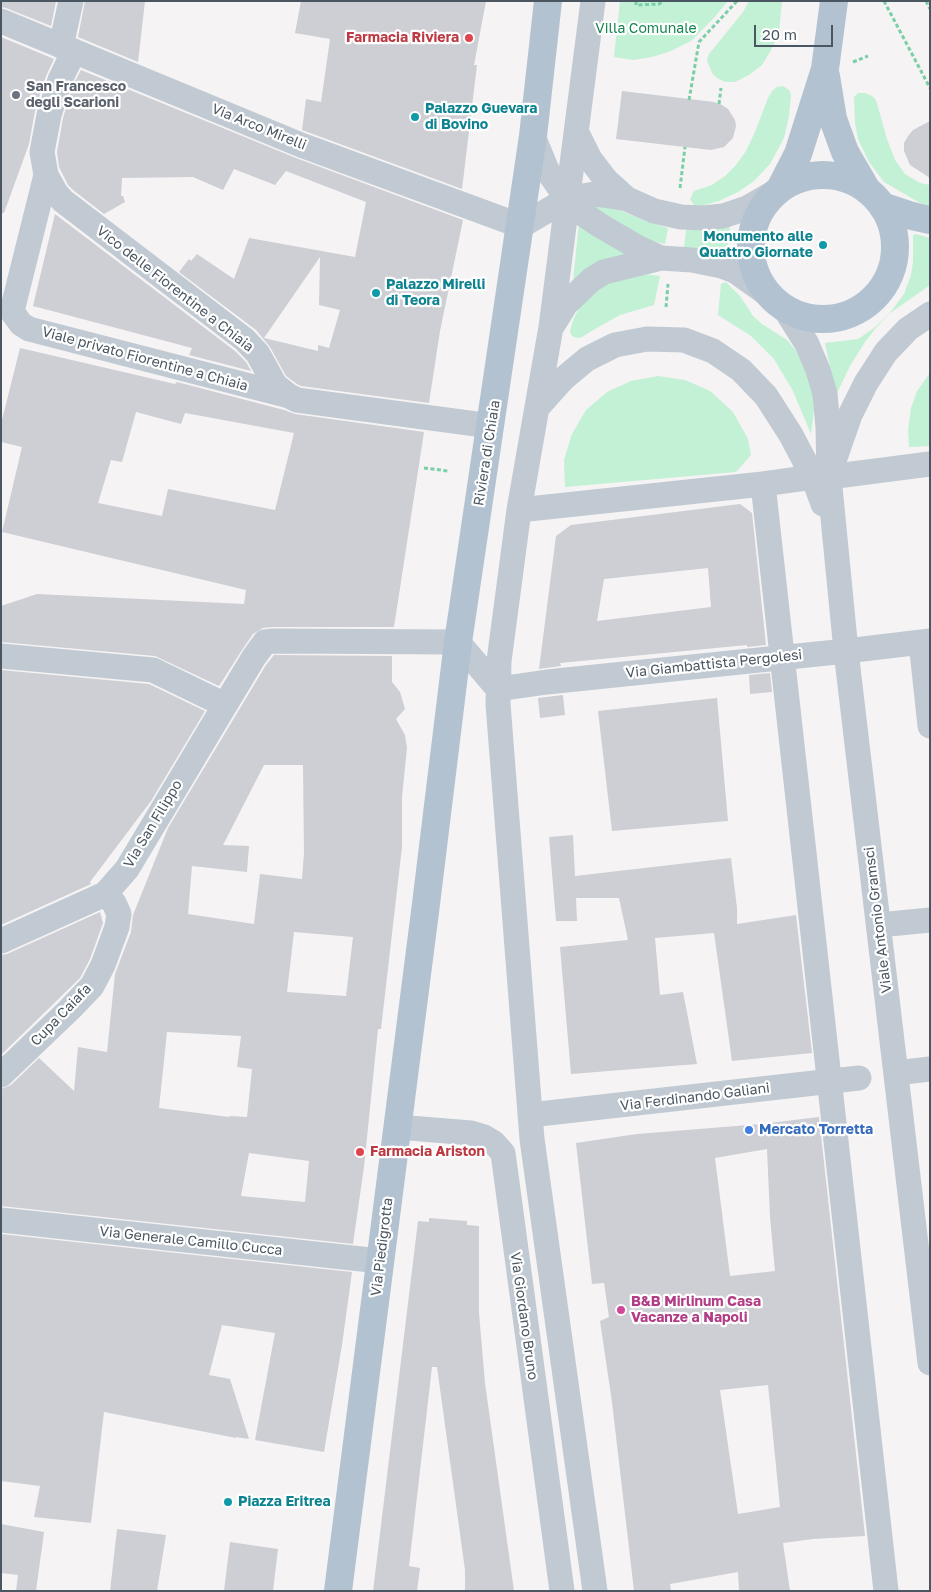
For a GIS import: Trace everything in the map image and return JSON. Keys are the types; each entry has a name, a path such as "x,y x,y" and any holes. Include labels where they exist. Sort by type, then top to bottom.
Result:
{"main road":[{"name":"Riviera di Chiaia","path":"426,904 458,642 534,136 548,1"},
{"path":"825,69 833,118 845,152 892,227 895,252 889,276 876,297 856,312 832,319 808,318 775,301 754,272 750,249 754,226 764,205 780,189 798,154 825,69 834,1"},
{"path":"780,189 801,179 824,175 846,179 874,198 912,216 930,220"},
{"name":"Via Piedigrotta","path":"338,1591 426,904"}],"street":[{"name":"Vico delle Fiorentine a Chiaia","path":"71,1 68,49 49,115 42,152 46,175 63,201 245,340 258,354 275,385 289,396"},
{"path":"593,1 551,327 519,510 499,662 498,704 530,1116 595,1591"},
{"name":"Via Arco Mirelli","path":"1,21 301,145 521,226"},
{"path":"577,133 590,159 606,180 627,199"},
{"path":"534,136 547,170 567,200 583,214 665,267"},
{"path":"7,314 46,175"},
{"path":"521,226 567,200 594,194 627,199 654,211 681,217 704,218 723,216 747,208 780,189"},
{"path":"551,327 566,304 591,280 604,272 665,267 692,260 722,266 735,271 775,301"},
{"name":"Viale Antonio Gramsci","path":"775,301 807,344 818,370 825,394 828,427 821,477 834,532 846,651 930,1364"},
{"name":"Viale privato Fiorentine a Chiaia","path":"7,314 13,313 21,324 29,328 289,396"},
{"path":"821,477 866,383 886,352 908,329 930,314"},
{"path":"537,408 563,379 587,359 615,345 647,339 684,340 713,351 741,370 766,396 821,477"},
{"path":"289,396 297,400 491,426"},
{"path":"519,510 930,464"},
{"path":"763,484 886,1591"},
{"name":"Via San Filippo","path":"1,941 105,894 127,869 260,648 268,641 458,642"},
{"path":"458,642 498,689"},
{"path":"925,642 930,726"},
{"name":"Via Giambattista Pergolesi","path":"498,689 547,682 925,642"},
{"path":"1,656 153,670 225,705"},
{"name":"Cupa Caiafa","path":"1,1075 92,986 103,964 119,914 114,903 105,894"},
{"path":"879,925 930,920"},
{"path":"896,1073 930,1069"},
{"name":"Via Ferdinando Galiani","path":"530,1116 859,1078"},
{"name":"Via Giordano Bruno","path":"397,1127 471,1133 484,1136 503,1153 562,1591"},
{"name":"Via Generale Camillo Cucca","path":"1,1220 380,1261"}],"path":[{"path":"636,1 636,5 659,4 663,1"},
{"path":"690,100 698,42 737,1"},
{"path":"884,1 930,88"},
{"path":"926,1 930,9"},
{"path":"853,62 868,56"},
{"path":"719,104 721,88"},
{"path":"680,188 685,147"},
{"path":"665,267 666,308"},
{"path":"424,468 448,471"}],"green space":[{"name":"Villa Comunale","path":"620,1 728,1 691,41 671,51 633,60 614,57"},
{"path":"749,1 782,1 779,33 762,65 749,75 735,82 725,82 712,73 707,60 709,54 743,12"},
{"path":"783,86 789,90 791,95 789,116 784,138 770,164 754,181 738,192 719,201 701,206 694,205 690,199 694,191 712,185 736,165 746,151 772,91 777,87"},
{"path":"858,93 865,93 876,100 895,160 905,174 920,183 930,185 930,206 920,203 884,182 869,162 858,139 855,123 854,97"},
{"path":"594,206 619,210 668,228 665,244 644,239 593,209"},
{"path":"579,223 629,254 586,271 573,280"},
{"path":"730,225 727,253 684,248 686,230 701,230"},
{"path":"916,234 930,238 930,285 889,314 904,294 911,275 913,235"},
{"path":"644,274 660,276 654,305 620,315 582,337 572,336 570,332 571,327 581,305 607,282"},
{"path":"726,282 740,296 753,316 787,340 802,358 812,377 814,410 811,434 793,391 774,359 751,336 718,315 721,284"},
{"path":"889,314 865,342 850,366 836,395 825,343 858,339"},
{"path":"930,373 930,446 909,447 908,430 911,408 917,391"},
{"path":"658,376 685,380 710,391 733,412 748,439 751,455 736,472 565,487 564,460 572,434 586,410 607,392 631,381"}],"building":[{"path":"1,1 56,1 51,26 1,7"},
{"path":"85,1 145,1 138,62 78,37"},
{"name":"Palazzo Guevara di Bovino","path":"301,1 486,1 474,65 477,65 462,189 302,130 306,99 321,102 330,39 295,33"},
{"path":"1,37 54,59 46,76 35,111 29,144 4,213 1,213"},
{"path":"81,70 296,158 463,220 440,331 429,403 297,384 286,376 270,347 256,330 179,272 189,259 191,261 197,254 234,279 249,238 355,257 366,202 286,171 275,185 234,169 223,190 193,177 122,178 121,196 123,196 125,202 104,214 68,185 59,167 57,152 63,118 73,85","holes":["320,257 319,305 340,310 329,348 318,345 318,351 264,338"]},
{"path":"622,91 714,102 722,105 728,109 735,120 736,126 733,138 724,147 711,150 616,139"},
{"path":"930,121 930,178 910,165 904,151 904,143 913,130"},
{"path":"55,214 235,351 246,362 251,371 189,355 192,348 33,306"},
{"path":"20,348 175,384 177,382 295,414 424,432 394,627 263,628 253,634 219,686 155,656 1,642 1,606 37,594 244,604 246,590 2,532 22,447 1,442 1,424","holes":["136,412 181,424 185,413 294,433 275,510 168,489 162,516 98,503 111,460 122,462"]},
{"path":"740,504 752,513 766,645 747,647 747,645 560,663 561,666 539,669 556,536 571,525","holes":["708,568 711,607 597,621 604,579"]},
{"path":"274,655 392,656 392,682 400,692 405,709 396,719 405,735 407,748 402,797 402,847 381,1029 378,1029 364,1167 353,1244 1,1206 1,1089 11,1085 39,1058 74,1091 78,1047 107,1052 115,974 131,932 133,915 168,828 266,665","holes":["264,765 303,765 304,853 302,879 260,874 254,924 188,914 192,866 247,872 249,846 223,845","294,932 353,937 346,996 287,992","167,1032 241,1036 237,1067 252,1069 247,1117 229,1117 159,1108","249,1153 309,1161 305,1202 241,1196"]},
{"path":"1,670 149,684 205,711 151,801 90,882 91,884 1,925"},
{"path":"770,673 772,692 750,694 749,675"},
{"path":"563,695 565,715 540,718 538,698"},
{"path":"717,698 728,821 612,831 598,711"},
{"path":"573,835 575,876 731,858 737,924 796,915 812,1053 732,1061 714,933 655,938 660,995 683,992 697,1064 571,1074 560,947 628,940 619,898 576,898 577,921 556,921 549,837"},
{"path":"100,912 103,923 90,959 80,978 1,1055 1,955"},
{"path":"819,1117 865,1536 783,1543 790,1591 739,1591 738,1572 670,1584 671,1591 634,1591 612,1402 600,1321 609,1317 604,1283 592,1284 576,1143 637,1134 761,1124","holes":["767,1149 775,1271 730,1276 715,1158","768,1385 780,1507 738,1514 720,1390"]},
{"path":"429,1218 467,1221 467,1225 479,1226 479,1313 485,1383 514,1591 465,1591 465,1570 437,1367 432,1367 409,1566 420,1568 417,1591 373,1591 418,1221 429,1222"},
{"path":"1,1234 352,1272 324,1452 255,1440 275,1333 222,1325 209,1375 230,1379 249,1439 104,1412 91,1523 34,1517 40,1486 1,1481"},
{"path":"1,1524 44,1532 36,1591 16,1591 18,1575 1,1573"},
{"path":"117,1529 166,1535 157,1591 110,1591"},
{"path":"230,1542 278,1549 273,1591 224,1591"}],"place":[{"name":"Farmacia Riviera","path":"469,38"},
{"name":"San Francesco degli Scarioni","path":"16,95"},
{"name":"Palazzo Guevara di Bovino","path":"415,117"},
{"name":"Monumento alle Quattro Giornate","path":"823,245"},
{"name":"Palazzo Mirelli di Teora","path":"376,293"},
{"name":"Mercato Torretta","path":"749,1130"},
{"name":"Farmacia Ariston","path":"360,1152"},
{"name":"B&B Mirlinum Casa Vacanze a Napoli","path":"621,1310"},
{"name":"Piazza Eritrea","path":"228,1502"}]}
